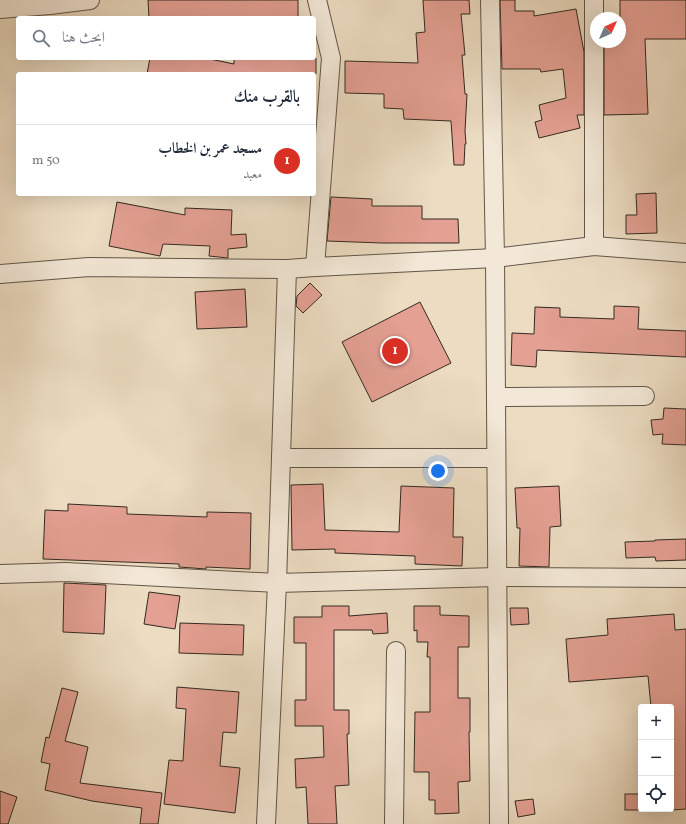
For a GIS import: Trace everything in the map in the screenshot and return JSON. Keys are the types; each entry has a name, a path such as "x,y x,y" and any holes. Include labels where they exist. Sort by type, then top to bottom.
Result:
{"street":[{"path":"0,10 50,3 90,0"},
{"path":"315,267 331,58 317,0"},
{"path":"490,0 495,258 499,824"},
{"path":"594,0 594,246"},
{"path":"0,274 89,267 288,269 495,258 594,246 686,253"},
{"path":"266,824 277,583 288,269"},
{"path":"496,397 646,396"},
{"path":"281,458 496,458"},
{"path":"0,574 66,572 277,583 497,577 686,578"},
{"path":"394,824 396,651"}],"building":[{"path":"148,0 298,0 298,16 149,16"},
{"path":"423,0 469,0 470,14 461,14 465,55 462,55 465,94 467,94 464,165 454,165 451,121 404,119 403,109 384,108 384,94 345,93 345,61 418,63 416,33 425,32"},
{"path":"500,0 515,0 515,11 534,11 534,16 576,9 584,52 584,115 577,115 580,128 539,138 535,122 542,120 539,105 566,98 563,69 541,72 540,69 502,69"},
{"path":"620,0 686,0 686,39 645,39 648,114 604,115 604,48 626,48 626,12 620,12"},
{"path":"150,60 215,60 234,64 234,60 316,60 316,72 147,72"},
{"path":"656,193 657,233 626,234 626,215 637,215 636,194"},
{"path":"331,197 372,199 372,206 422,206 422,219 458,219 459,243 327,241"},
{"path":"117,202 185,215 185,208 232,210 231,235 246,234 247,247 228,249 228,258 209,256 210,246 163,244 160,256 109,246"},
{"path":"310,283 322,295 303,313 296,306 297,296"},
{"path":"245,289 247,327 197,329 195,292"},
{"path":"420,302 451,363 372,402 342,342"},
{"path":"614,306 639,307 638,329 686,331 686,357 537,350 536,367 511,365 512,333 534,334 535,307 560,308 560,317 614,319"},
{"path":"664,408 686,409 686,445 662,444 663,434 653,435 651,420 663,419"},
{"path":"323,484 325,530 399,532 401,486 454,488 453,537 463,537 462,566 415,564 415,556 335,553 335,549 292,550 291,485"},
{"path":"559,486 561,526 550,527 549,567 519,566 520,528 517,528 515,488"},
{"path":"68,504 127,507 127,514 207,517 207,512 251,513 250,569 206,567 206,569 179,567 179,564 43,559 45,510 68,511"},
{"path":"686,539 686,560 656,561 655,557 626,558 625,542"},
{"path":"64,583 106,585 104,634 63,632"},
{"path":"149,592 180,596 175,629 144,624"},
{"path":"322,606 349,606 349,616 387,613 388,633 373,634 372,630 334,630 334,710 349,710 349,734 347,734 349,785 335,786 337,824 308,824 306,787 296,788 295,759 324,757 323,726 295,726 295,700 306,700 306,643 294,643 294,617 322,617"},
{"path":"414,606 440,606 440,615 469,616 469,647 458,647 458,698 470,698 470,781 458,782 459,813 435,814 435,800 429,800 429,772 414,772 415,712 430,712 430,657 427,657 428,642 417,642 417,630 414,631"},
{"path":"510,608 528,608 529,624 511,625"},
{"path":"674,614 675,630 686,629 686,809 674,810 674,704 651,704 648,676 569,682 566,639 608,635 607,619"},
{"path":"180,623 244,625 243,655 179,653"},
{"path":"177,687 239,692 236,733 223,732 220,766 240,768 235,813 164,804 169,760 183,761 186,709 176,708"},
{"path":"62,688 78,692 65,741 88,747 80,783 162,793 158,824 140,824 142,808 92,801 45,790 50,764 41,762 46,737 49,738"},
{"path":"0,791 17,797 8,824 0,824"},
{"path":"625,794 638,794 638,810 625,810"},
{"path":"533,799 535,814 518,817 515,801"}],"place":[{"name":"مسجد عمر بن الخطاب","path":"395,351"}]}
